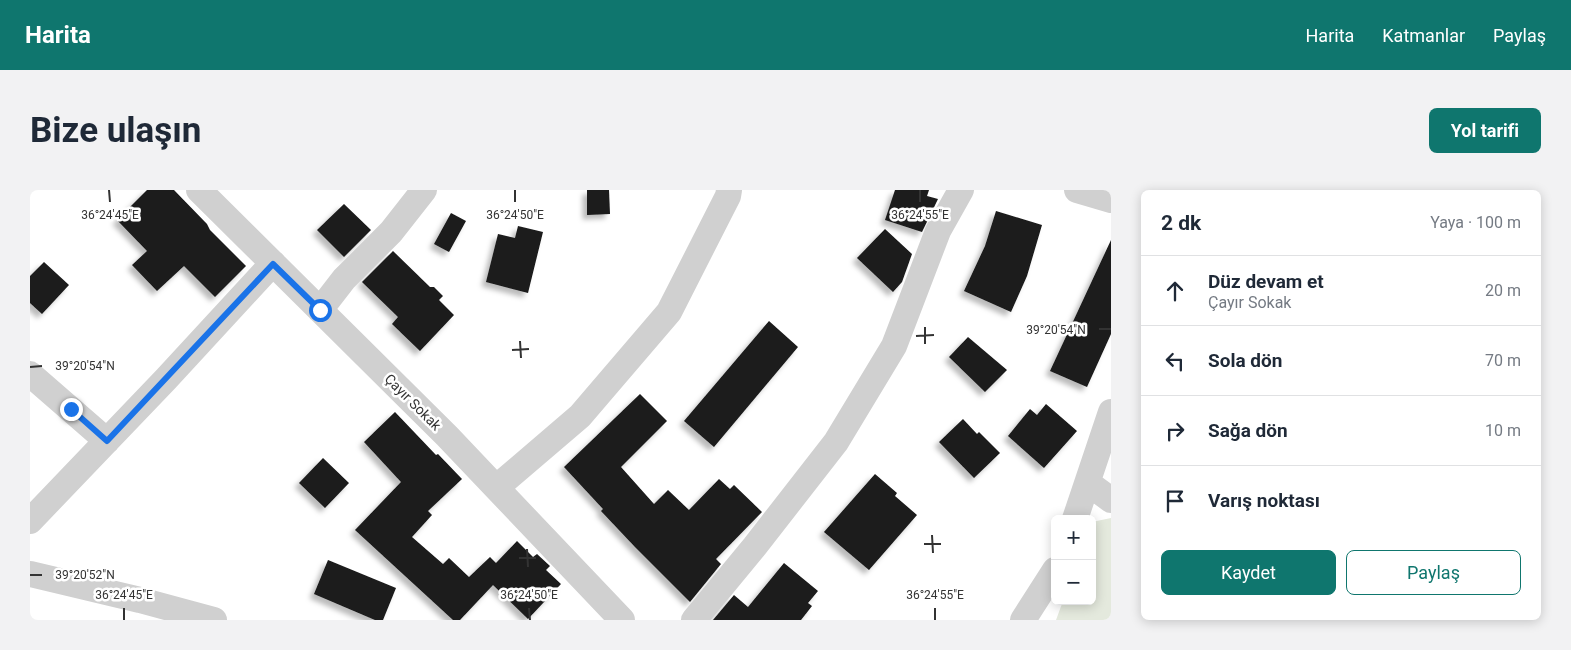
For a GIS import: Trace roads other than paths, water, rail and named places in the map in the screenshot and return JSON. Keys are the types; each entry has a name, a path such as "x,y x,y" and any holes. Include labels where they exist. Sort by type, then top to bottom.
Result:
{"street":[{"name":"Çayır Sokak","path":"200,190 497,487 622,620"},
{"path":"320,310 344,279 391,232 424,190"},
{"path":"497,487 580,416 669,312 728,196 729,190"},
{"path":"694,620 755,546 836,442 894,346 938,231 960,190"},
{"path":"1077,190 1111,200"},
{"path":"30,521 273,264"},
{"path":"30,374 107,441"},
{"path":"1076,515 1088,484 1111,412"},
{"path":"1088,484 1111,500"},
{"path":"30,574 214,620"},
{"path":"1023,620 1051,576"}]}
